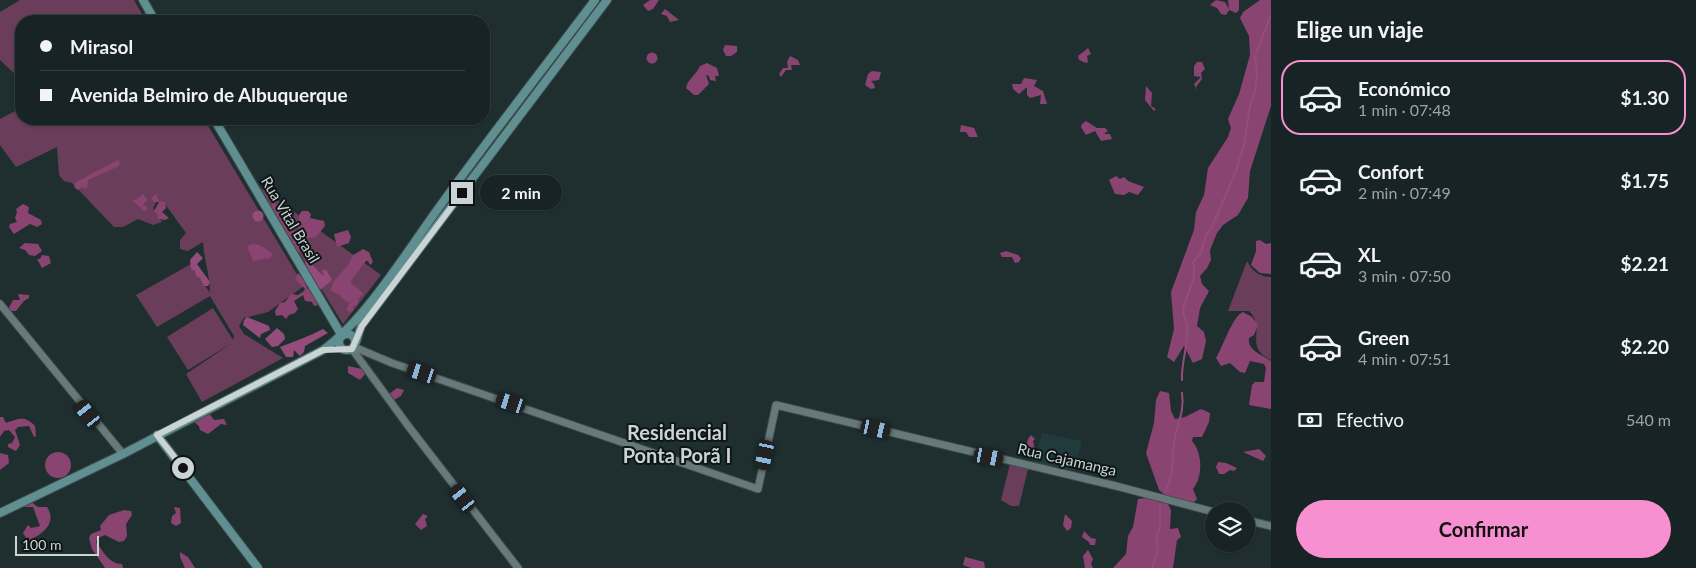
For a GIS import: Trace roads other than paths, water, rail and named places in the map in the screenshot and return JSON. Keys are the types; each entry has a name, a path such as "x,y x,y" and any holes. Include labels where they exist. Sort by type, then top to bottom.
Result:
{"main road":[{"path":"143,0 152,15"},
{"path":"343,350 339,342 342,336 394,270 488,140 594,0"},
{"path":"323,350 343,350 354,346 362,326 606,0"},
{"name":"Rua Vital Brasil","path":"218,125 342,336"},
{"path":"0,513 123,454 323,350 342,336 350,334 354,346"},
{"path":"157,435 258,568"}],"street":[{"path":"0,304 123,454"},
{"name":"Rua Cajamanga","path":"354,346 392,363 758,489 776,404 1205,510"},
{"path":"354,346 409,427 518,568"},
{"path":"1255,522 1271,526"}],"waterway":[{"path":"1182,380 1187,332 1183,310 1193,281 1193,262 1201,253 1206,235 1211,229 1236,171 1244,145 1250,106 1255,92 1257,73 1255,56 1271,15"},
{"path":"1165,492 1171,474 1175,436 1183,400 1182,393"},
{"path":"1152,568 1158,552 1156,536 1160,528 1160,506"}],"district":[{"name":"Residencial Ponta Porã I","path":"677,444"}]}
